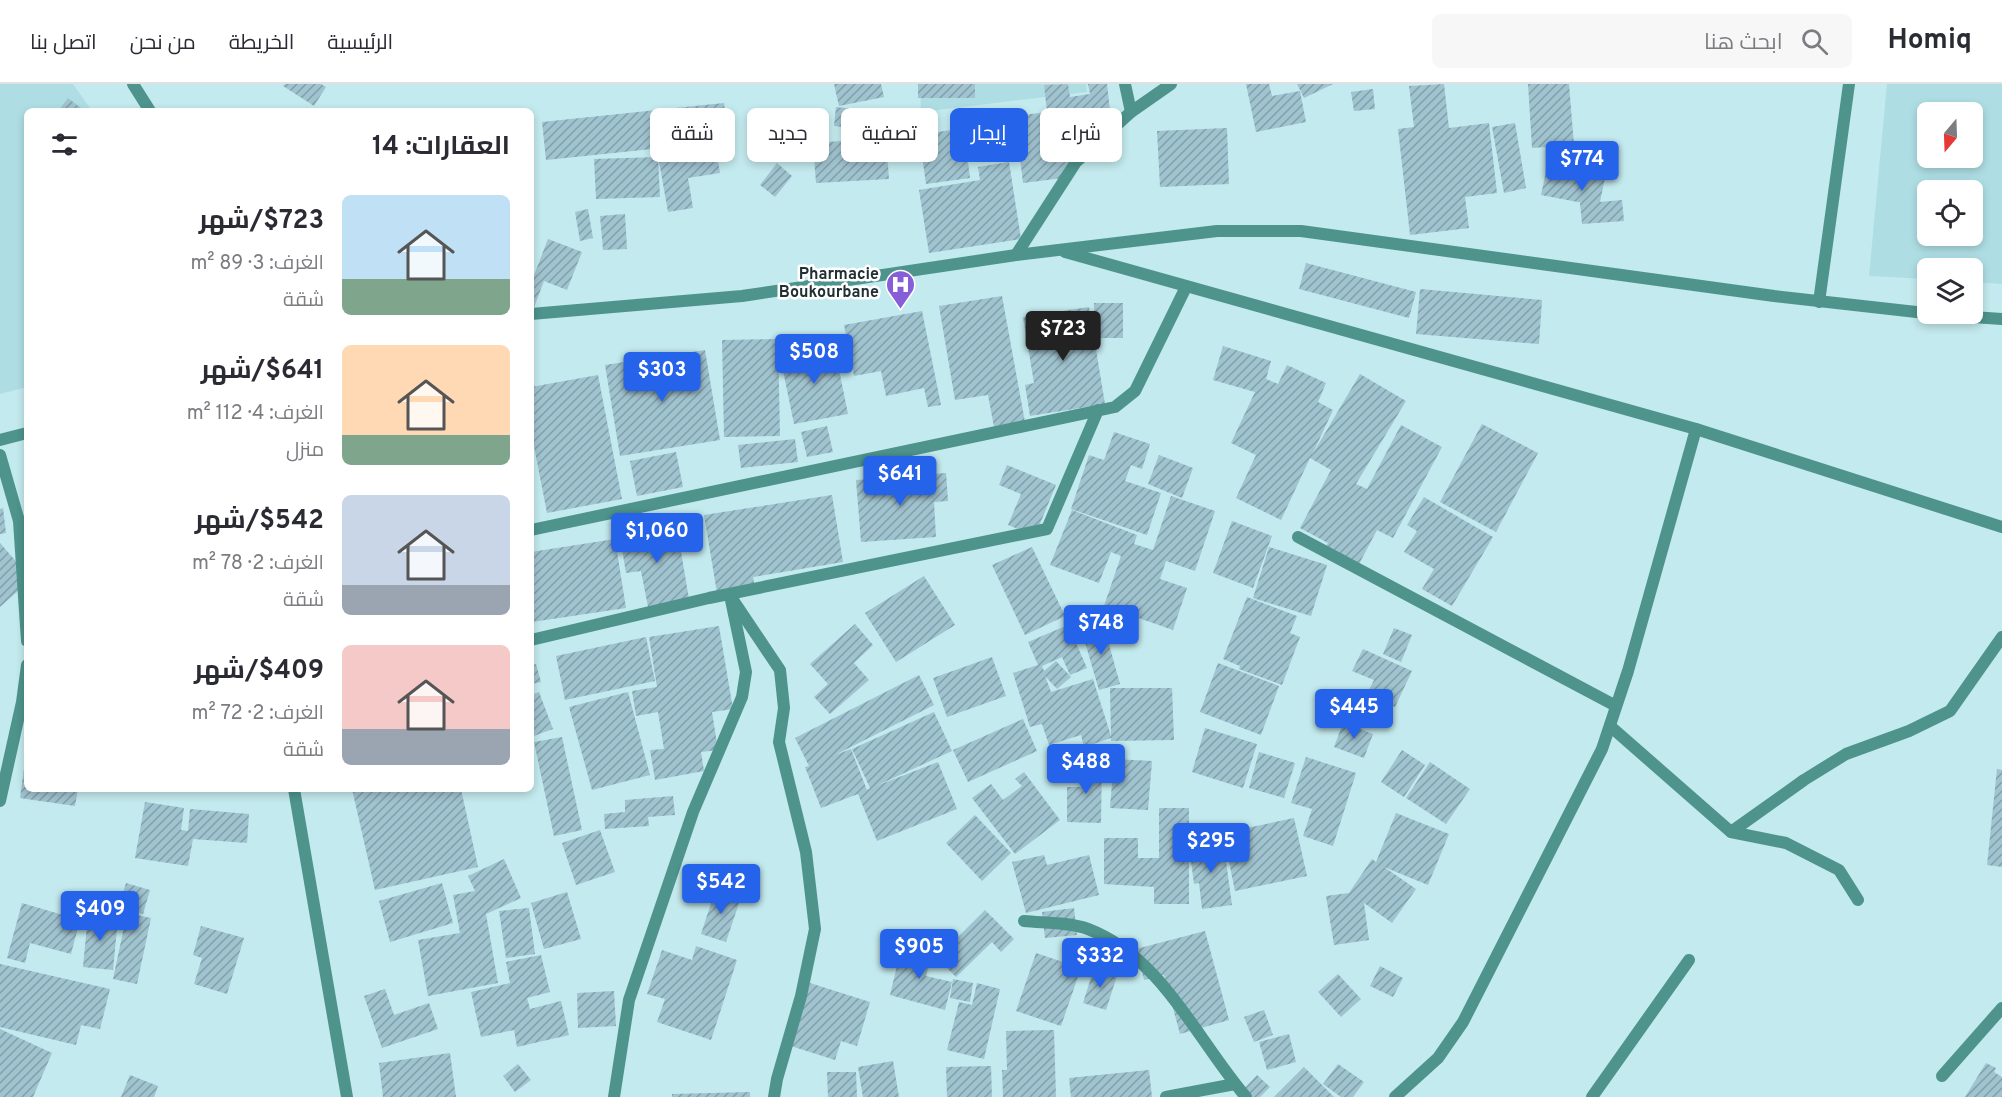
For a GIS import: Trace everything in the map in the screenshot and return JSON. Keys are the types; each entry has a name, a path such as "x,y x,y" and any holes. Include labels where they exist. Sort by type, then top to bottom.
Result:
{"street":[{"path":"133,84 148,108"},
{"path":"1125,84 1131,112"},
{"path":"1016,255 1076,162 1131,112 1171,84"},
{"path":"1819,302 1849,84"},
{"path":"534,314 742,296 1016,255 1217,231 1301,231 1819,302 2002,319"},
{"path":"1059,250 1696,429 2002,527"},
{"path":"534,529 1115,406 1135,391 1186,287"},
{"path":"534,639 729,594 1047,530 1098,410"},
{"path":"1395,1097 1438,1058 1463,1022 1597,759 1616,706 1696,429"},
{"path":"0,440 24,434"},
{"path":"0,455 19,521 24,596"},
{"path":"1298,537 1616,706"},
{"path":"614,1097 630,1000 693,812 742,697 746,672 729,594"},
{"path":"729,594 780,670 784,708 779,742 806,852 815,929 801,996 774,1097"},
{"path":"1731,832 1804,780 1846,754 1909,731 1950,711 2002,637"},
{"path":"0,801 24,687"},
{"path":"1610,726 1731,832 1786,843 1839,870 1858,900"},
{"path":"295,792 347,1097"},
{"path":"1024,921 1086,929 1128,950 1155,976 1246,1097"},
{"path":"1592,1097 1689,960"},
{"path":"1942,1076 2002,1008"},
{"path":"1166,1097 1235,1084"}],"shaded area":[{"path":"0,84 73,84 90,108 24,108 24,388 0,394"},
{"path":"920,84 1086,84 1087,92 938,110 938,108 921,108"},
{"path":"1887,84 2002,84 2002,284 1983,283 1983,258 1917,258 1917,278 1869,276"}],"building":[{"path":"285,84 321,84 326,87 314,106 283,86"},
{"path":"834,84 881,84 884,97 839,106"},
{"path":"918,84 975,84 975,98 918,98"},
{"path":"1068,84 1070,97 1090,94 1088,84 1107,84 1110,108 1047,108 1044,85"},
{"path":"1246,84 1269,84 1272,96 1300,91 1306,122 1256,132"},
{"path":"1297,84 1333,84 1304,98"},
{"path":"1444,84 1449,128 1489,123 1497,193 1465,197 1469,228 1410,235 1398,129 1414,127 1409,86"},
{"path":"1528,84 1569,84 1574,145 1532,148"},
{"path":"1373,89 1375,109 1354,111 1351,92"},
{"path":"68,98 81,108 60,108"},
{"path":"724,103 725,108 676,108"},
{"path":"836,107 846,108 841,108 841,127 834,126"},
{"path":"650,111 650,149 546,160 542,122"},
{"path":"1040,113 1040,162 1069,162 1071,177 1023,183 1020,162 1028,162 1028,114"},
{"path":"1515,123 1526,188 1504,193 1492,127"},
{"path":"1227,128 1229,184 1160,187 1157,131"},
{"path":"950,130 950,162 968,162 970,178 926,184 923,162 938,162 938,132"},
{"path":"841,141 841,162 888,162 889,179 816,183 814,162 829,162 829,142"},
{"path":"650,157 650,162 658,162 660,197 596,199 594,159"},
{"path":"659,162 718,162 720,173 688,178 693,208 668,212"},
{"path":"1009,162 1021,239 929,253 919,190 980,180 978,167"},
{"path":"1548,162 1606,173 1600,202 1622,200 1624,221 1582,224 1580,203 1583,203 1541,195"},
{"path":"777,163 792,176 775,197 760,185"},
{"path":"588,209 593,238 580,241 575,212"},
{"path":"625,214 627,249 603,250 600,216"},
{"path":"548,239 582,252 567,290 544,281 534,307 534,275"},
{"path":"1306,263 1416,292 1409,318 1299,289"},
{"path":"1420,289 1542,300 1539,344 1416,334"},
{"path":"1002,296 1025,422 994,427 988,395 955,400 939,306"},
{"path":"1094,303 1123,303 1123,338 1094,338"},
{"path":"1089,307 1105,404 1030,416 1025,385 1034,383 1023,317"},
{"path":"922,311 941,405 928,407 924,388 886,396 881,371 854,376 844,325"},
{"path":"778,339 780,436 724,437 722,340"},
{"path":"834,345 848,414 794,424 780,356"},
{"path":"1223,346 1271,361 1266,379 1278,384 1287,365 1326,383 1318,402 1333,410 1312,455 1360,374 1406,401 1356,484 1367,489 1401,425 1442,447 1393,538 1377,530 1358,566 1325,548 1328,543 1300,528 1331,470 1310,458 1281,520 1236,498 1256,455 1231,443 1255,392 1213,380"},
{"path":"705,350 720,440 620,456 605,365"},
{"path":"598,375 622,499 547,513 534,446 534,386"},
{"path":"1482,424 1538,453 1496,532 1440,502"},
{"path":"827,426 833,452 807,457 801,432"},
{"path":"1114,432 1150,444 1142,469 1131,465 1125,481 1161,493 1147,535 1071,509 1089,455 1104,460"},
{"path":"795,439 798,462 741,468 738,445"},
{"path":"676,452 683,487 637,496 630,461"},
{"path":"1159,455 1193,468 1182,498 1148,484"},
{"path":"1007,465 1056,485 1035,536 1008,525 1021,494 999,485"},
{"path":"946,473 948,501 934,502 936,537 861,542 856,480"},
{"path":"832,495 843,562 753,577 756,593 718,599 704,515"},
{"path":"1171,496 1215,511 1195,571 1166,561 1160,579 1187,588 1173,630 1104,606 1121,556 1111,552 1099,583 1050,565 1072,510 1137,535 1134,544 1153,550"},
{"path":"1424,497 1493,537 1452,606 1422,589 1434,569 1404,552 1417,531 1407,525"},
{"path":"3,508 6,533 0,534 0,509"},
{"path":"1232,521 1272,536 1253,588 1213,573"},
{"path":"676,522 690,605 649,612 641,571 626,573 619,531"},
{"path":"615,539 626,608 534,622 534,552"},
{"path":"0,543 24,571 24,586 0,607"},
{"path":"1032,547 1065,616 1025,635 992,565"},
{"path":"1269,547 1327,565 1311,616 1253,598"},
{"path":"924,576 955,625 896,662 865,613"},
{"path":"1247,597 1297,616 1290,633 1300,637 1282,685 1239,669 1240,666 1223,659"},
{"path":"1103,623 1120,684 1099,690 1081,629"},
{"path":"855,624 873,645 854,663 869,680 830,714 814,697 828,684 810,664"},
{"path":"1068,625 1087,668 1070,675 1062,657 1042,666 1044,671 1056,661 1071,677 1057,689 1045,676 1051,692 1093,679 1111,736 1110,688 1172,688 1174,740 1111,741 1111,738 1084,747 1081,735 1049,745 1042,724 1030,727 1013,673 1038,665 1028,642"},
{"path":"719,626 733,709 712,712 718,750 701,752 704,771 655,780 650,750 664,749 658,712 636,716 632,691 657,687 649,637"},
{"path":"1394,628 1412,635 1401,662 1383,654"},
{"path":"646,637 655,681 565,700 556,656"},
{"path":"1363,649 1412,671 1395,707 1367,694 1374,680 1352,671"},
{"path":"992,657 1006,696 947,717 933,678"},
{"path":"1218,663 1279,686 1261,735 1200,712"},
{"path":"536,664 541,682 534,683 534,665"},
{"path":"919,675 934,705 835,755 851,749 867,790 870,788 852,749 934,712 952,751 876,786 938,762 957,809 877,841 858,794 821,808 805,767 809,766 795,738"},
{"path":"539,692 553,729 534,736 534,694"},
{"path":"628,692 650,775 592,790 569,707"},
{"path":"1360,692 1388,706 1376,728 1348,714"},
{"path":"1023,719 1037,751 968,782 953,750"},
{"path":"1343,723 1373,734 1364,758 1334,747"},
{"path":"1205,728 1257,744 1243,788 1192,772"},
{"path":"562,737 582,830 554,836 534,742"},
{"path":"1402,750 1425,765 1404,797 1381,782"},
{"path":"1259,752 1295,763 1284,798 1249,788"},
{"path":"1306,757 1356,773 1333,846 1303,836 1312,809 1291,803"},
{"path":"1114,759 1152,761 1148,810 1110,808"},
{"path":"1081,761 1102,761 1101,823 1067,822 1067,787 1081,787"},
{"path":"1430,762 1470,789 1446,824 1406,798"},
{"path":"24,769 24,792 77,792 75,806 20,798"},
{"path":"1997,769 2002,770 2002,867 1987,865"},
{"path":"1024,772 1060,820 1015,854 972,798 991,784 1003,800 1022,786 1015,779"},
{"path":"353,792 462,792 478,867 375,890"},
{"path":"673,796 675,815 648,817 649,826 605,829 604,814 625,812 625,800"},
{"path":"145,802 184,808 181,830 188,831 190,809 249,814 247,843 193,839 188,866 135,858"},
{"path":"1159,808 1189,808 1189,904 1154,904 1154,887 1104,884 1104,838 1138,838 1138,858 1159,858"},
{"path":"1396,813 1449,834 1428,885 1384,867 1416,889 1392,923 1364,903 1369,940 1334,945 1326,896 1349,893 1372,859 1376,862"},
{"path":"975,815 1011,853 982,881 946,843"},
{"path":"1294,818 1307,876 1235,891 1223,833"},
{"path":"600,830 615,872 576,885 562,843"},
{"path":"1223,840 1232,905 1202,909 1199,883 1194,884 1189,845"},
{"path":"1044,855 1047,865 1089,855 1099,895 1026,913 1012,862"},
{"path":"504,859 521,898 486,914 498,983 428,996 418,940 460,933 453,895 475,891 468,876"},
{"path":"126,883 150,890 143,914 119,907"},
{"path":"442,883 453,923 390,942 379,901"},
{"path":"716,888 741,897 726,942 701,934"},
{"path":"567,892 581,939 544,949 531,903"},
{"path":"22,903 80,920 71,954 30,943 25,963 7,958"},
{"path":"529,908 535,954 506,958 499,911"},
{"path":"1074,908 1077,935 1045,938 1042,912"},
{"path":"985,910 1014,939 1001,952 992,942 956,977 937,958"},
{"path":"127,913 151,918 137,984 113,979"},
{"path":"88,915 118,918 113,970 83,967"},
{"path":"201,926 244,938 227,994 194,984 202,958 193,955"},
{"path":"1205,931 1229,1020 1180,1034 1164,975 1144,980 1136,949"},
{"path":"902,945 932,953 926,976 952,982 945,1010 890,995"},
{"path":"696,946 737,960 711,1040 657,1022 665,999 647,994 662,950 692,960"},
{"path":"1036,953 1081,968 1061,1026 1016,1011"},
{"path":"541,955 550,992 527,998 530,1009 561,1001 569,1035 517,1047 514,1030 481,1037 471,992 510,983 506,962"},
{"path":"0,964 110,989 100,1029 81,1025 76,1045 0,1027"},
{"path":"1380,966 1403,978 1393,997 1370,986"},
{"path":"1094,968 1117,976 1106,1010 1083,1003"},
{"path":"1338,974 1361,999 1341,1017 1318,992"},
{"path":"953,979 973,983 970,1002 950,998"},
{"path":"810,983 870,1002 857,1046 841,1041 835,1060 791,1046"},
{"path":"977,983 1000,989 984,1059 947,1050 959,1002 972,1005"},
{"path":"385,989 394,1015 429,1003 438,1029 382,1048 364,996"},
{"path":"614,991 616,1026 578,1028 577,993"},
{"path":"1264,1010 1273,1035 1254,1042 1244,1017"},
{"path":"0,1029 52,1053 33,1097 0,1097"},
{"path":"1054,1030 1056,1097 1003,1097 1002,1070 1007,1070 1006,1031"},
{"path":"1289,1034 1296,1062 1267,1070 1259,1042"},
{"path":"450,1053 456,1097 383,1097 379,1063"},
{"path":"893,1061 899,1097 863,1097 858,1067"},
{"path":"1986,1063 1996,1068 1994,1072 2002,1077 2002,1097 1965,1097"},
{"path":"518,1064 531,1080 515,1092 503,1076"},
{"path":"1338,1064 1364,1082 1353,1097 1341,1097 1323,1084"},
{"path":"991,1066 992,1097 947,1097 946,1067"},
{"path":"1304,1067 1334,1097 1274,1097"},
{"path":"1149,1070 1152,1097 1071,1097 1069,1078"},
{"path":"827,1072 856,1072 857,1097 828,1097"},
{"path":"130,1075 158,1086 154,1097 121,1097"},
{"path":"1257,1075 1270,1087 1260,1097 1246,1097 1241,1092"},
{"path":"750,1092 750,1097 672,1097 672,1094"}],"place":[{"name":"Pharmacie Boukourbane","path":"900,310"}]}
